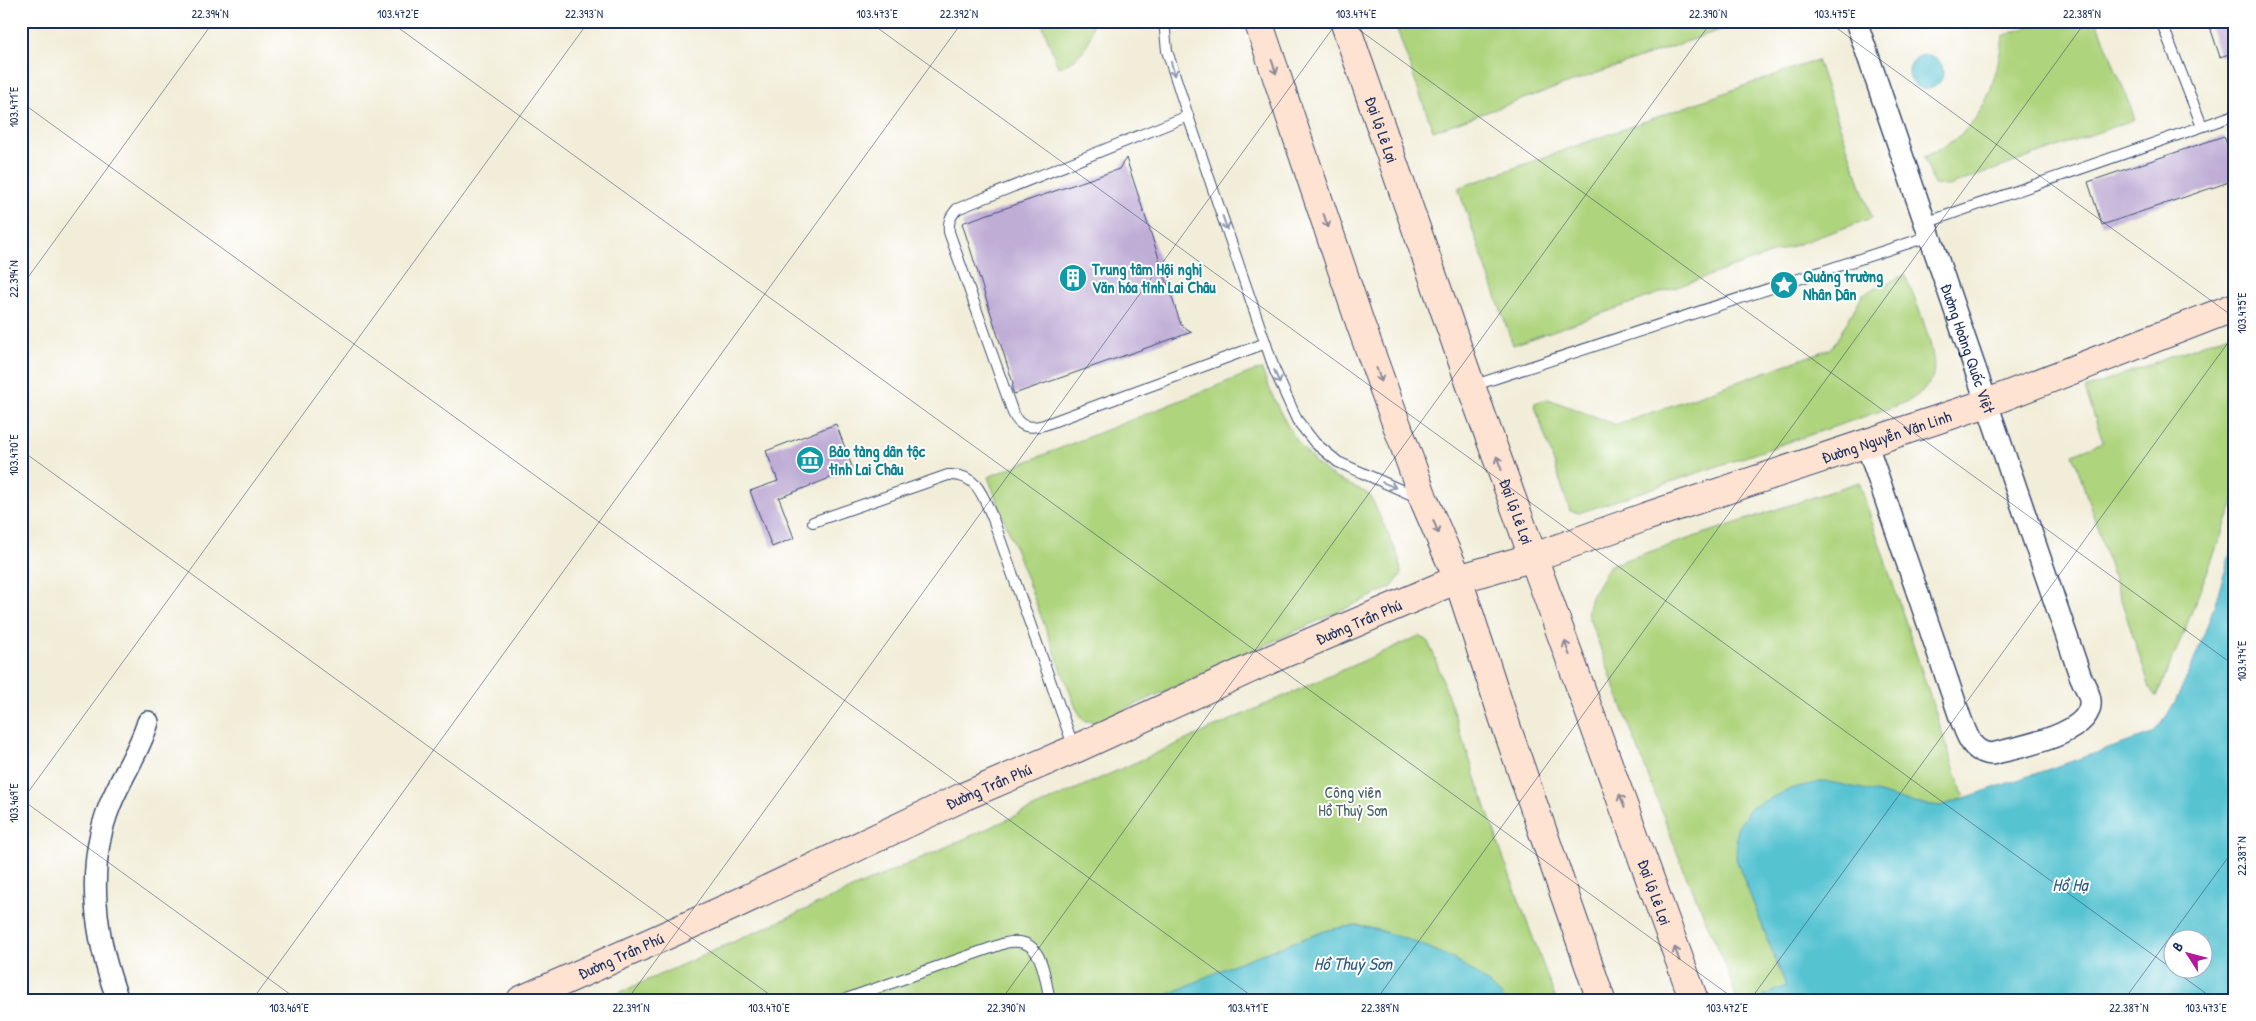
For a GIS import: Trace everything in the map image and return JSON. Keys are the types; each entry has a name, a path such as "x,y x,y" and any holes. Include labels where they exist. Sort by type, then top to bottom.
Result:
{"main road":[{"path":"1258,21 1360,323 1424,500 1458,579 1503,717 1601,1000"},
{"name":"Đại lộ Lê Lợi","path":"1344,21 1471,386 1694,1000"},
{"name":"Đường Nguyễn Văn Linh","path":"1458,579 1534,557 1866,442 1987,403 2235,307"},
{"name":"Đường Trần Phú","path":"521,1000 732,906 965,796 1074,749 1178,700 1458,579"}],"street":[{"name":"Đường Hoàng Quốc Việt","path":"1856,21 2090,700 2087,714 2081,723 2070,730 2049,738 1992,754 1982,754 1974,748 1960,717 1866,442"},
{"path":"118,1000 105,962 97,924 97,869 104,823 118,787 141,744 148,722"}],"lane":[{"path":"1164,21 1168,51 1188,116 1266,343 1274,372 1297,420 1325,453 1355,471 1424,500"},
{"path":"2161,21 2202,126"},
{"path":"1471,386 1927,230 2235,115"},
{"path":"1188,116 957,208 950,217 948,224 950,232 1012,413 1016,421 1022,426 1036,427 1044,425 1266,343"},
{"path":"813,522 940,477 958,474 968,477 984,497 993,519 1074,749"},
{"path":"843,1000 1005,943 1020,941 1030,944 1038,954 1050,1000"}],"green space":[{"path":"1041,21 1092,21 1092,29 1087,44 1078,56 1058,67"},
{"path":"1394,21 1745,21 1433,131"},
{"path":"2043,21 2097,21 2135,119 1949,186 1934,185 1924,157 1944,147 1959,135 1972,123 1982,109 1995,76 2003,36"},
{"path":"1817,60 1872,218 1513,345 1458,188"},
{"path":"1905,275 1930,342 1934,368 1932,378 1925,389 1907,402 1579,513 1570,511 1534,403 1548,399 1617,425 1832,348 1863,294"},
{"path":"2235,332 2235,500 2180,642 2156,697 2150,688 2073,454 2103,442 2085,389"},
{"path":"1262,370 1290,430 1310,457 1335,478 1370,495 1400,560 1401,575 1392,587 1100,721 1084,721 1076,708 988,477 1254,371"},
{"path":"1859,482 1964,798 1941,806 1912,803 1876,792 1736,859 1786,986 1764,995 1765,1000 1737,1000 1726,966 1683,868 1587,613 1591,597 1610,565"},
{"name":"Công viên Hồ Thuỷ Sơn","path":"1419,636 1427,640 1434,655 1503,857 1556,1000 1505,1000 1453,958 1383,931 1357,925 1328,930 1234,964 1157,1000 603,1000"}],"water":[{"path":"1926,55 1933,56 1938,60 1942,65 1942,79 1938,84 1933,88 1926,89 1919,88 1914,84 1910,79 1909,72 1910,65 1914,60 1919,56"},
{"name":"Hồ Hạ","path":"2235,536 2235,1000 1765,1000 1764,995 1786,986 1736,859 1737,829 1751,807 1793,788 1825,781 1876,792 1912,803 1941,806 2149,735 2162,722 2175,701 2201,644"},
{"name":"Hồ Thuỷ Sơn","path":"1357,925 1398,936 1437,951 1473,972 1505,1000 1157,1000 1234,964 1328,930"}],"building":[{"path":"2208,21 2235,21 2235,52 2220,57"},
{"path":"2224,136 2235,169 2235,180 2102,225 2088,182"},
{"name":"Trung tâm Hội nghị Văn hóa tỉnh Lai Châu","path":"1126,158 1181,325 1192,332 1014,394 1012,389 1013,383 962,223 1119,169"},
{"name":"Bảo tàng dân tộc tỉnh Lai Châu","path":"836,424 853,469 779,498 794,538 772,547 750,491 778,481 766,451"}],"place":[{"name":"Trung tâm Hội nghị Văn hóa tỉnh Lai Châu","path":"1073,278"},
{"name":"Quảng trường Nhân Dân","path":"1784,285"},
{"name":"Bảo tàng dân tộc tỉnh Lai Châu","path":"810,460"}]}
